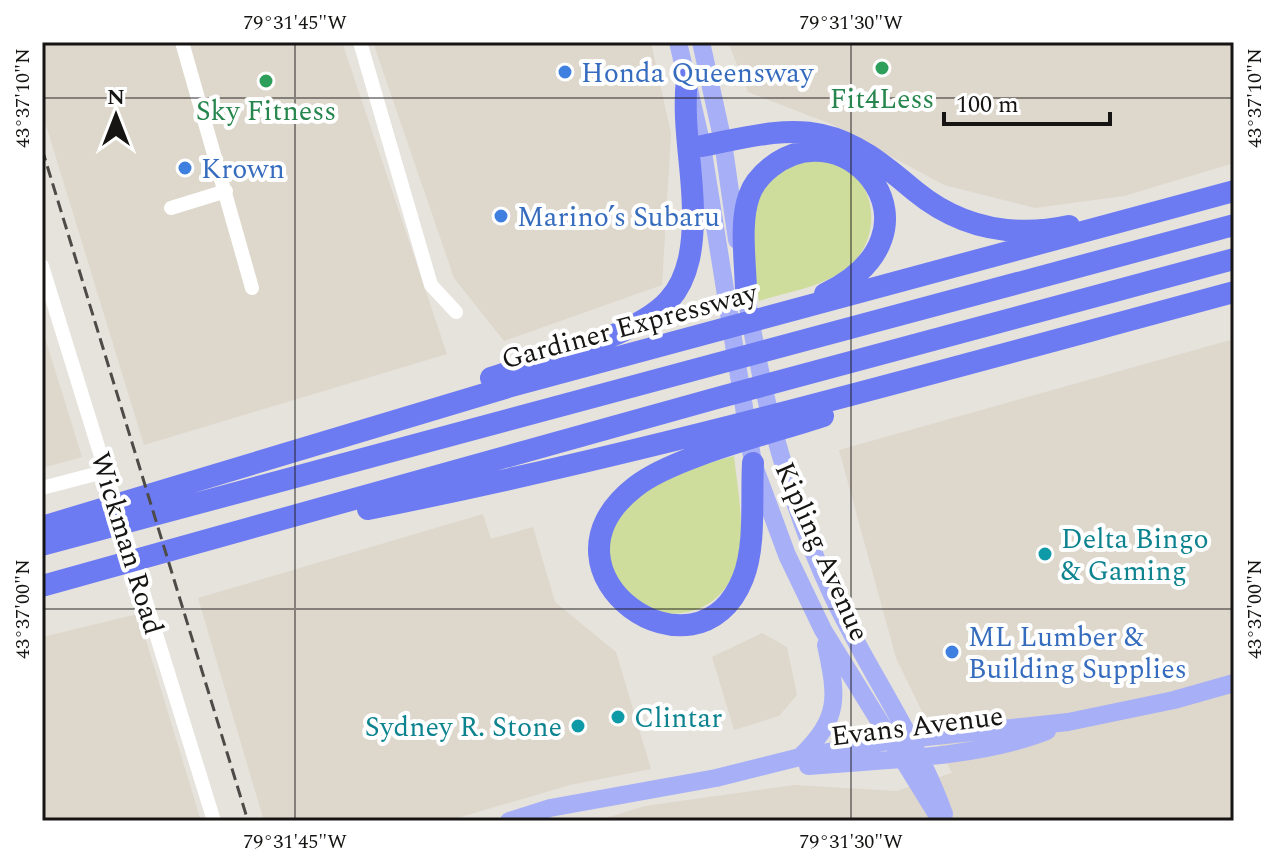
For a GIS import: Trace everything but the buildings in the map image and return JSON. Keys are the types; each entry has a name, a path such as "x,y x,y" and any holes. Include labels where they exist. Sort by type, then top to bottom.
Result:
{"highway":[{"path":"362,428 632,326 657,313 669,301 688,264 691,243 692,191 683,109 687,79"},
{"path":"712,144 784,133 823,135 852,144 954,217 994,230 1033,231 1145,214"},
{"path":"736,298 746,206 754,185 763,174 780,160 800,152 827,153 858,165 876,186 884,210 882,241 876,256 847,283 781,316"},
{"name":"Gardiner Expressway","path":"186,495 362,428 1234,191"},
{"name":"Gardiner Expressway","path":"42,545 87,523 186,495 1234,225"},
{"path":"42,586 1234,259"},
{"path":"202,541 415,499 701,433 986,361 1234,292"},
{"path":"753,463 751,543 744,577 736,592 711,616 677,625 656,623 626,607 603,574 600,546 607,519 637,484 673,467 986,361"},
{"name":"Gardiner Expressway","path":"42,527 87,523"}],"main road":[{"name":"Kipling Avenue","path":"678,42 687,79 712,144"},
{"name":"Kipling Avenue","path":"701,42 712,144 736,298 753,463 787,555 823,630 899,740 944,821"},
{"name":"Kipling Avenue","path":"736,298 793,504 899,740"},
{"path":"800,757 820,738 836,695 823,630"},
{"name":"Evans Avenue","path":"770,767 800,757 899,740 1068,722 1174,700 1234,683"},
{"name":"Evans Avenue","path":"509,821 550,808 770,767 909,757 1026,739 1068,722"},
{"path":"937,794 944,764 957,750"},
{"name":"Kipling Avenue","path":"909,757 937,794 944,821"}],"street":[{"path":"182,42 252,288"},
{"path":"360,42 431,285 456,312"},
{"path":"171,208 226,191"},
{"name":"Wickman Road","path":"42,266 214,821"},
{"path":"42,488 107,471"}],"shaded area":[{"path":"42,42 342,42 447,354 144,445 42,112"},
{"path":"373,42 651,42 671,134 662,285 504,341 454,278"},
{"path":"728,42 1234,42 1234,163 1124,196 1035,208 944,185 831,124 748,92"},
{"path":"42,328 82,457 42,468"},
{"path":"1234,339 1234,821 596,821 645,806 795,785 896,791 952,773 896,658 839,450"},
{"path":"483,514 491,539 533,527 555,602 616,652 651,769 570,785 447,821 264,821 198,598"},
{"path":"138,614 201,821 42,821 42,637"},
{"path":"762,633 787,647 797,695 779,716 734,730 712,657"}],"green space":[{"path":"797,161 836,161 863,185 871,214 866,244 858,257 838,275 759,301 752,235 755,200 769,175"},
{"path":"734,456 741,530 738,560 726,587 706,605 681,613 667,614 639,607 626,596 608,570 610,530 618,511 630,498 664,479"}],"railway":[{"path":"42,149 248,821"}],"place":[{"name":"Fit4Less","path":"882,68"},
{"name":"Honda Queensway","path":"565,72"},
{"name":"Sky Fitness","path":"266,81"},
{"name":"Krown","path":"185,168"},
{"name":"Marino’s Subaru","path":"501,216"},
{"name":"Delta Bingo & Gaming","path":"1045,554"},
{"name":"ML Lumber & Building Supplies","path":"952,652"},
{"name":"Clintar","path":"618,717"},
{"name":"Sydney R. Stone","path":"578,726"}]}
